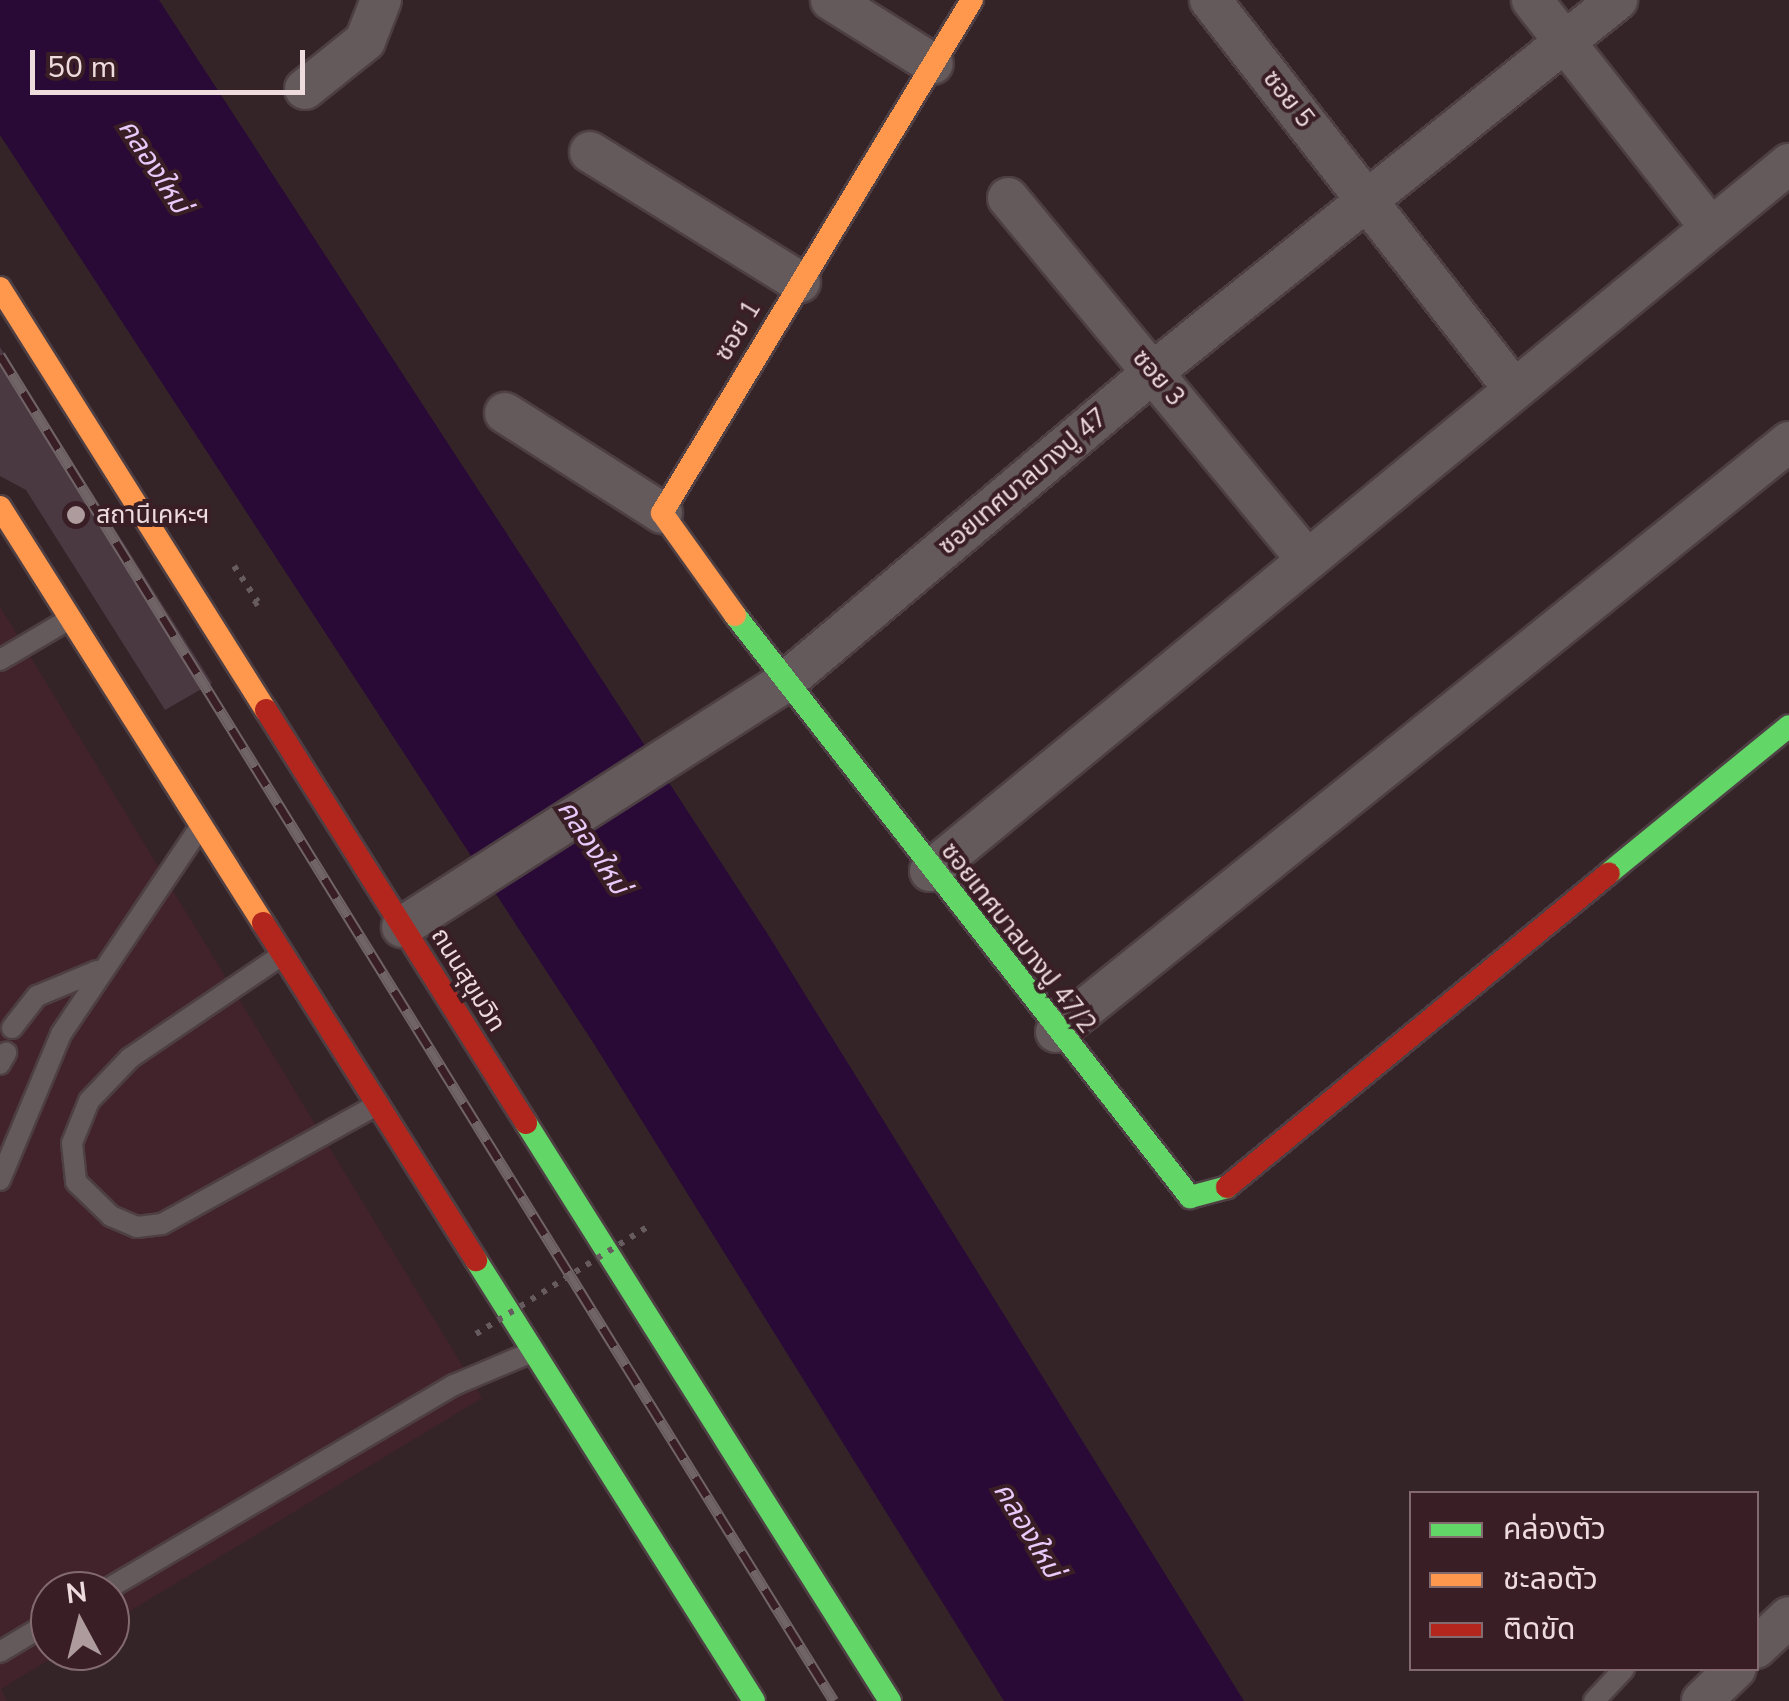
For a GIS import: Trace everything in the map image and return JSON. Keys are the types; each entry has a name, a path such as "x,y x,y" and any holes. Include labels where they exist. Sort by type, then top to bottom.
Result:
{"main road":[{"name":"ซอย 1","path":"662,513 972,0"},
{"name":"ถนนสุขุมวิท","path":"0,288 890,1701"},
{"path":"0,507 754,1701"},
{"path":"662,513 784,683"},
{"name":"ซอยเทศบาลบางปู 47/2","path":"784,683 1190,1197 1221,1192 1789,726"}],"street":[{"path":"305,89 365,41 380,0"},
{"path":"831,0 933,64"},
{"name":"ซอย 5","path":"1210,0 1514,389"},
{"path":"1532,0 1711,228"},
{"name":"ซอยเทศบาลบางปู 47","path":"402,927 681,755 784,683 1154,372 1617,0"},
{"path":"590,152 800,282"},
{"path":"930,871 1789,164"},
{"name":"ซอย 3","path":"1008,198 1307,560"},
{"path":"505,413 662,513"},
{"path":"1056,1032 1789,442"},
{"path":"1759,1645 1789,1616"},
{"path":"1702,1701 1733,1671"}],"lane":[{"path":"0,660 70,618"},
{"path":"0,1180 97,970 201,825"},
{"path":"284,954 130,1058 89,1102 72,1144 76,1182 111,1216 136,1227 162,1224 379,1104"},
{"path":"12,1028 36,996 97,970"},
{"path":"130,1576 454,1386 534,1352"},
{"path":"0,1652 30,1634"},
{"path":"1594,1701 1622,1671"}],"path":[{"path":"476,1334 649,1226"}],"shaded area":[{"path":"0,607 482,1398 130,1611 130,1571 30,1571 30,1671 1,1689 7,1701 0,1701"}],"water":[{"name":"คลองใหม่","path":"0,0 159,0 767,933 1244,1701 1004,1701 594,1044 0,135"}],"building":[{"path":"0,347 212,683 165,710 26,490 0,476"}],"railway":[{"path":"0,355 834,1701"}],"traffic: fast":[{"path":"735,615 1190,1197 1227,1187"},
{"path":"1609,873 1789,726"},
{"path":"526,1123 890,1701"},
{"path":"476,1260 754,1701"}],"traffic: slow":[{"path":"735,615 662,513 972,0"},
{"path":"0,288 266,710"},
{"path":"0,507 263,923"}],"traffic: jam":[{"path":"266,710 526,1123"},
{"path":"1227,1187 1609,873"},
{"path":"263,923 476,1260"}],"place":[{"name":"สถานีเคหะฯ","path":"76,515"}]}
